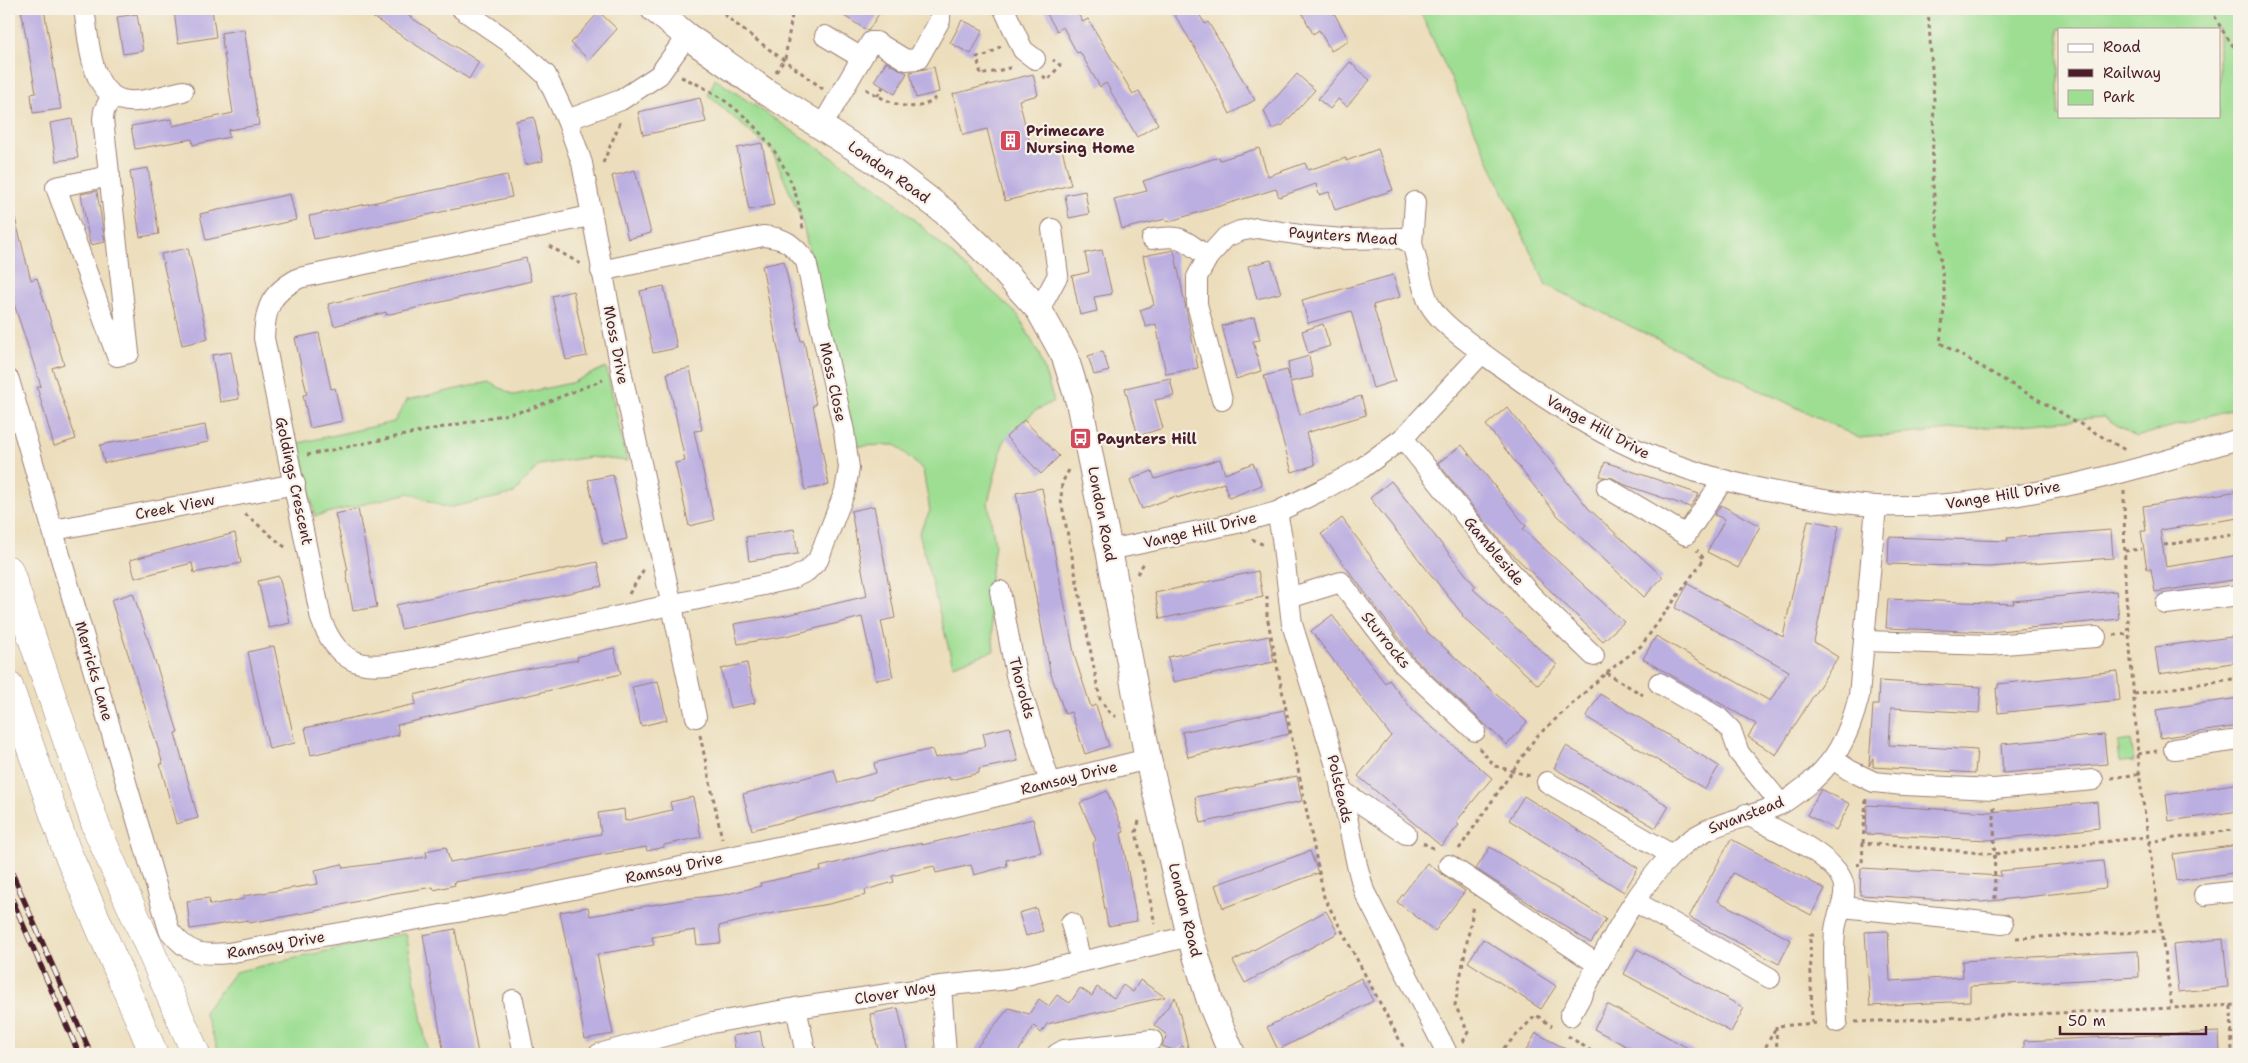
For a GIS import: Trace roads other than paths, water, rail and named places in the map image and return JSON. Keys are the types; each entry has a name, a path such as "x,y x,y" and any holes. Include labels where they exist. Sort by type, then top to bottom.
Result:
{"highway":[{"path":"9,570 96,829 196,1054"},
{"path":"9,686 66,849 154,1054"}],"main road":[{"name":"London Road","path":"654,9 687,36 765,91 893,172 946,213 992,258 1039,310 1065,357 1079,402 1148,759 1190,936 1211,1004 1232,1054"}],"street":[{"path":"84,9 96,74 102,88 122,100 137,101 183,91"},
{"name":"Moss Drive","path":"462,9 512,44 546,75 567,120 582,163 590,216 592,268 622,375 696,718"},
{"path":"822,126 870,42 876,42 906,60 918,59 940,20 940,9"},
{"path":"1004,9 1023,50 1036,59"},
{"path":"567,120 621,100 659,74 687,36"},
{"path":"825,36 860,57"},
{"path":"110,176 56,187 117,356 129,353 110,176 103,120 104,111 112,95"},
{"path":"1412,244 1415,202"},
{"name":"Goldings Crescent","path":"590,216 299,278 283,287 272,300 265,317 264,338 321,619 328,639 343,655 364,665 389,664 429,657 670,604"},
{"name":"Paynters Mead","path":"1222,400 1197,304 1197,277 1208,256 1226,237 1240,231 1257,228 1307,236 1344,239 1402,238 1412,244 1419,264 1424,291 1430,306 1441,318 1482,353"},
{"path":"1039,310 1058,275 1052,229"},
{"name":"Moss Close","path":"592,268 763,236 781,238 796,248 806,261 844,431 849,468 845,491 828,535 818,560 807,571 791,579 670,604"},
{"path":"1152,239 1172,236 1182,239 1208,256"},
{"name":"Vange Hill Drive","path":"1109,550 1201,532 1277,512 1362,468 1403,438 1482,353 1556,405 1620,442 1659,459 1723,480 1820,500 1876,506 1924,506 2013,496 2151,465 2239,439"},
{"name":"Merricks Lane","path":"9,380 169,930 180,943 195,953"},
{"name":"Gambleside","path":"1403,438 1533,598 1594,656"},
{"path":"1607,488 1686,535 1723,480"},
{"name":"Creek View","path":"54,530 295,484"},
{"name":"Swanstead","path":"1565,1027 1593,977 1597,964 1636,902 1661,866 1672,855 1690,840 1709,828 1746,814 1781,804 1819,776 1833,759 1854,718 1859,696 1876,506"},
{"name":"Polsteads","path":"1277,512 1282,538 1292,624 1337,769 1364,891 1453,1049"},
{"name":"Sturrocks","path":"1289,598 1341,582 1403,664 1475,731"},
{"name":"Thorolds","path":"1000,591 1016,675 1050,783"},
{"path":"2166,604 2239,595"},
{"path":"1865,641 1991,645 2096,637"},
{"path":"1659,683 1719,718 1731,730 1739,753 1781,804"},
{"path":"2174,749 2239,740"},
{"name":"Ramsay Drive","path":"195,953 212,955 247,950 486,907 846,833 1148,759"},
{"path":"1833,759 1867,779 1903,785 1994,789 2093,780"},
{"path":"1547,782 1672,855"},
{"path":"1341,790 1406,834"},
{"path":"1746,814 1817,853 1839,871 1844,885 1843,907 1835,930 1837,1022"},
{"path":"1449,865 1480,888 1597,964"},
{"path":"2204,895 2239,891"},
{"path":"1636,902 1770,978"},
{"path":"1843,907 2003,924"},
{"path":"1071,923 1081,961"},
{"name":"Clover Way","path":"599,1054 661,1046 712,1024 796,1008 941,986 1009,979 1190,936"},
{"path":"941,986 946,1054"},
{"path":"513,1000 524,1054"},
{"path":"796,1008 806,1054"},
{"path":"1057,1054 1064,1050 1152,1040"}],"railway":[{"path":"9,866 91,1054"},
{"path":"9,892 79,1054"}],"place":[{"name":"Primecare Nursing Home","path":"1010,140"},
{"name":"Paynters Hill","path":"1081,439"}]}
